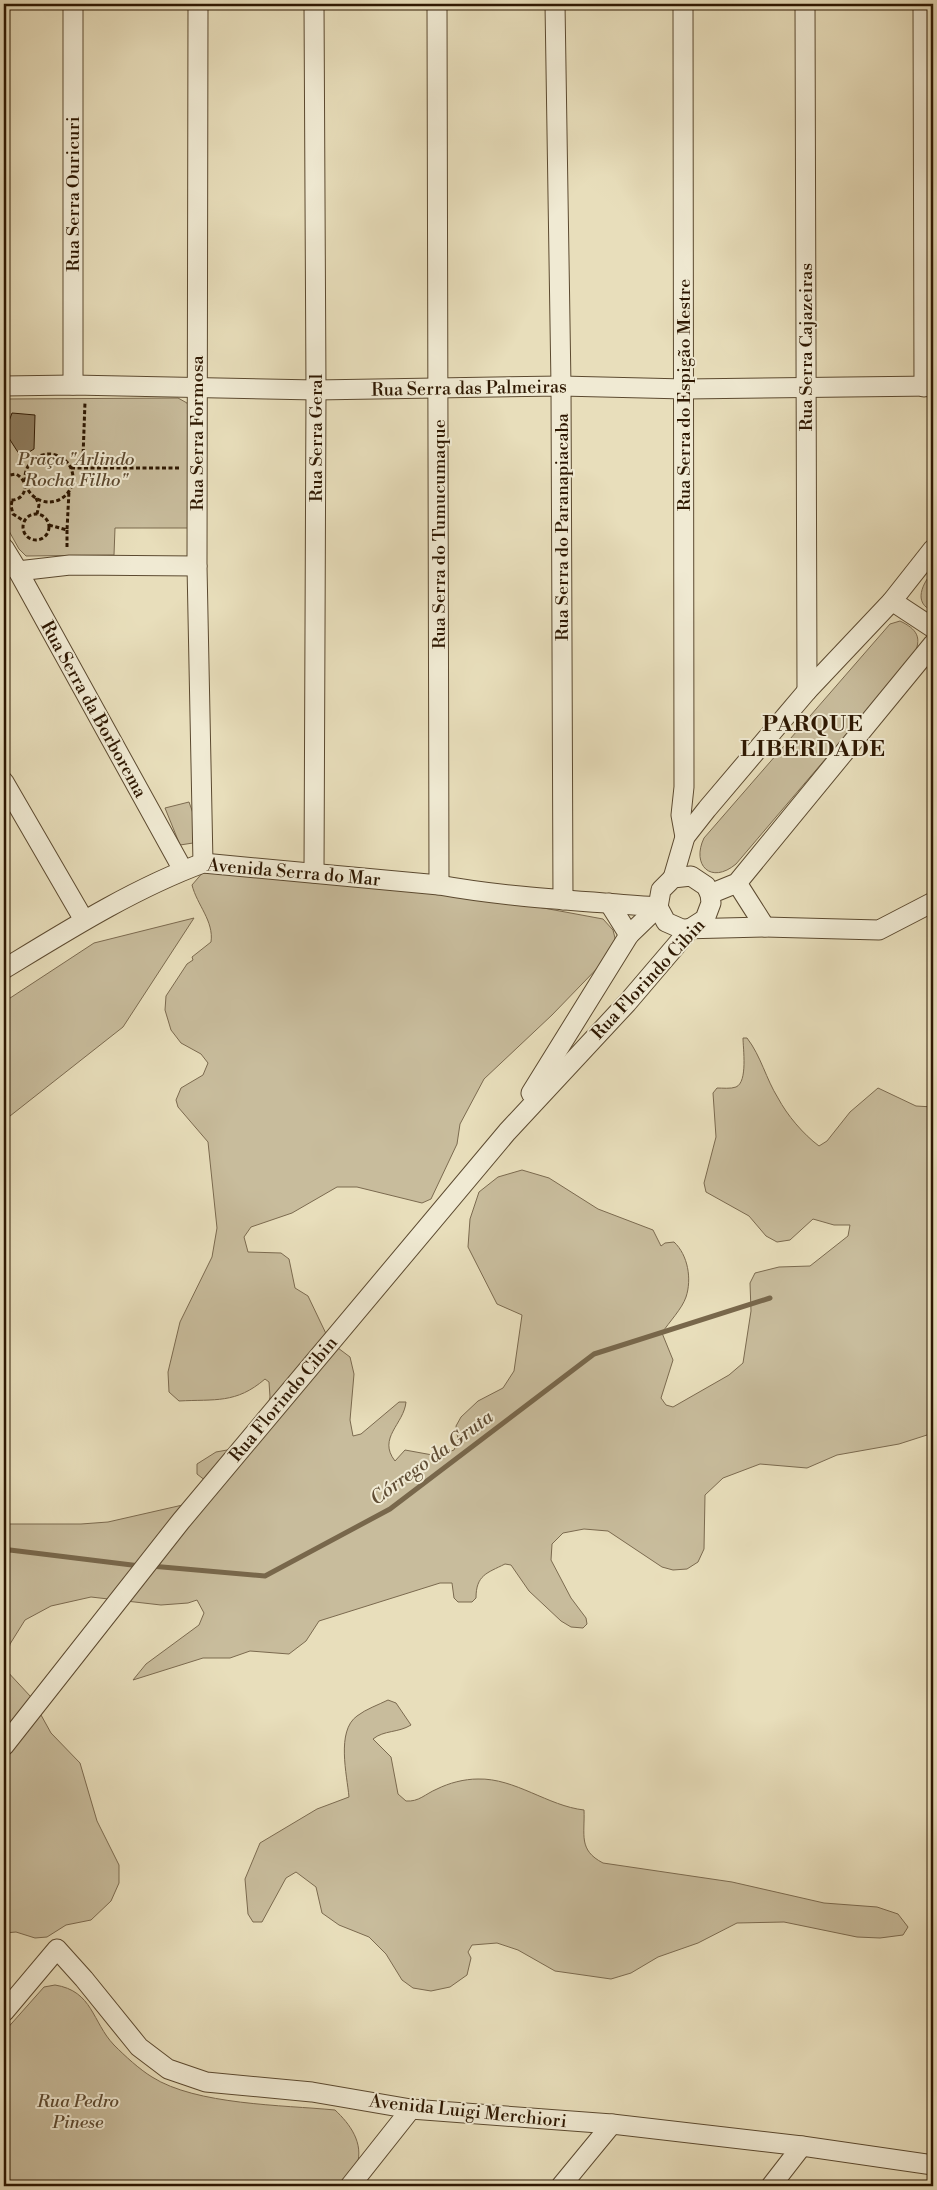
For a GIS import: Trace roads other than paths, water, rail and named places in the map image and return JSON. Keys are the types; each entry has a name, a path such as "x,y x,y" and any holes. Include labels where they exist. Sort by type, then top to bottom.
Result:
{"street":[{"name":"Rua Serra Ouricuri","path":"73,4 79,392"},
{"name":"Rua Serra Formosa","path":"198,4 197,566 203,863"},
{"name":"Rua Serra Geral","path":"314,4 316,390 314,873"},
{"name":"Rua Serra do Tumucumaque","path":"437,4 439,885"},
{"name":"Rua Serra do Paranapiacaba","path":"555,4 561,386 563,900"},
{"name":"Rua Serra do Espigão Mestre","path":"683,4 685,389 684,787 681,815 685,837"},
{"name":"Rua Serra Cajazeiras","path":"805,4 807,691"},
{"path":"923,4 929,387"},
{"name":"Rua Serra das Palmeiras","path":"4,386 79,392 197,388 316,390 561,386 685,389 806,386 929,387"},
{"name":"Rua Serra da Borborema","path":"4,548 183,870"},
{"path":"933,549 892,601 807,691 685,837 673,878 660,890 658,907 661,915 674,926 691,928 765,927 879,930 933,902"},
{"path":"18,571 70,564 197,566"},
{"path":"892,601 933,628"},
{"name":"Rua Florindo Cibin","path":"4,1746 181,1521 507,1132 627,1002 691,928 698,925 709,903 737,883 933,644"},
{"path":"807,648 818,660 837,659"},
{"path":"4,782 84,920"},
{"path":"684,787 707,809"},
{"name":"Avenida Serra do Mar","path":"4,969 84,920 183,870 203,863 439,885 472,891 563,900 658,907"},
{"path":"673,878 691,876 706,886 709,903 765,927"},
{"path":"737,883 765,927"},
{"path":"609,903 629,935"},
{"name":"Rua Florindo Cibin","path":"507,1132 629,935 658,907"},
{"name":"Rua Florindo Cibin","path":"4,1729 64,1670"},
{"name":"Avenida Luigi Merchiori","path":"4,2012 57,1949 84,1979 138,2047 168,2069 206,2082 312,2092 411,2109 612,2124 802,2146 933,2165"},
{"path":"350,2186 411,2109"},
{"path":"561,2186 612,2124"},
{"path":"771,2186 802,2146"}],"waterway":[{"name":"Córrego da Gruta","path":"151,1566 265,1576 390,1509 594,1354 770,1298"},
{"name":"Córrego da Gruta","path":"4,1552 10,1550 140,1566"}],"district":[{"name":"PARQUE LIBERDADE","path":"813,736"}],"park label":[{"name":"Praça \"Arlindo Rocha Filho\"","path":"76,469"},
{"name":"Rua Pedro Pinese","path":"78,2111"}]}
